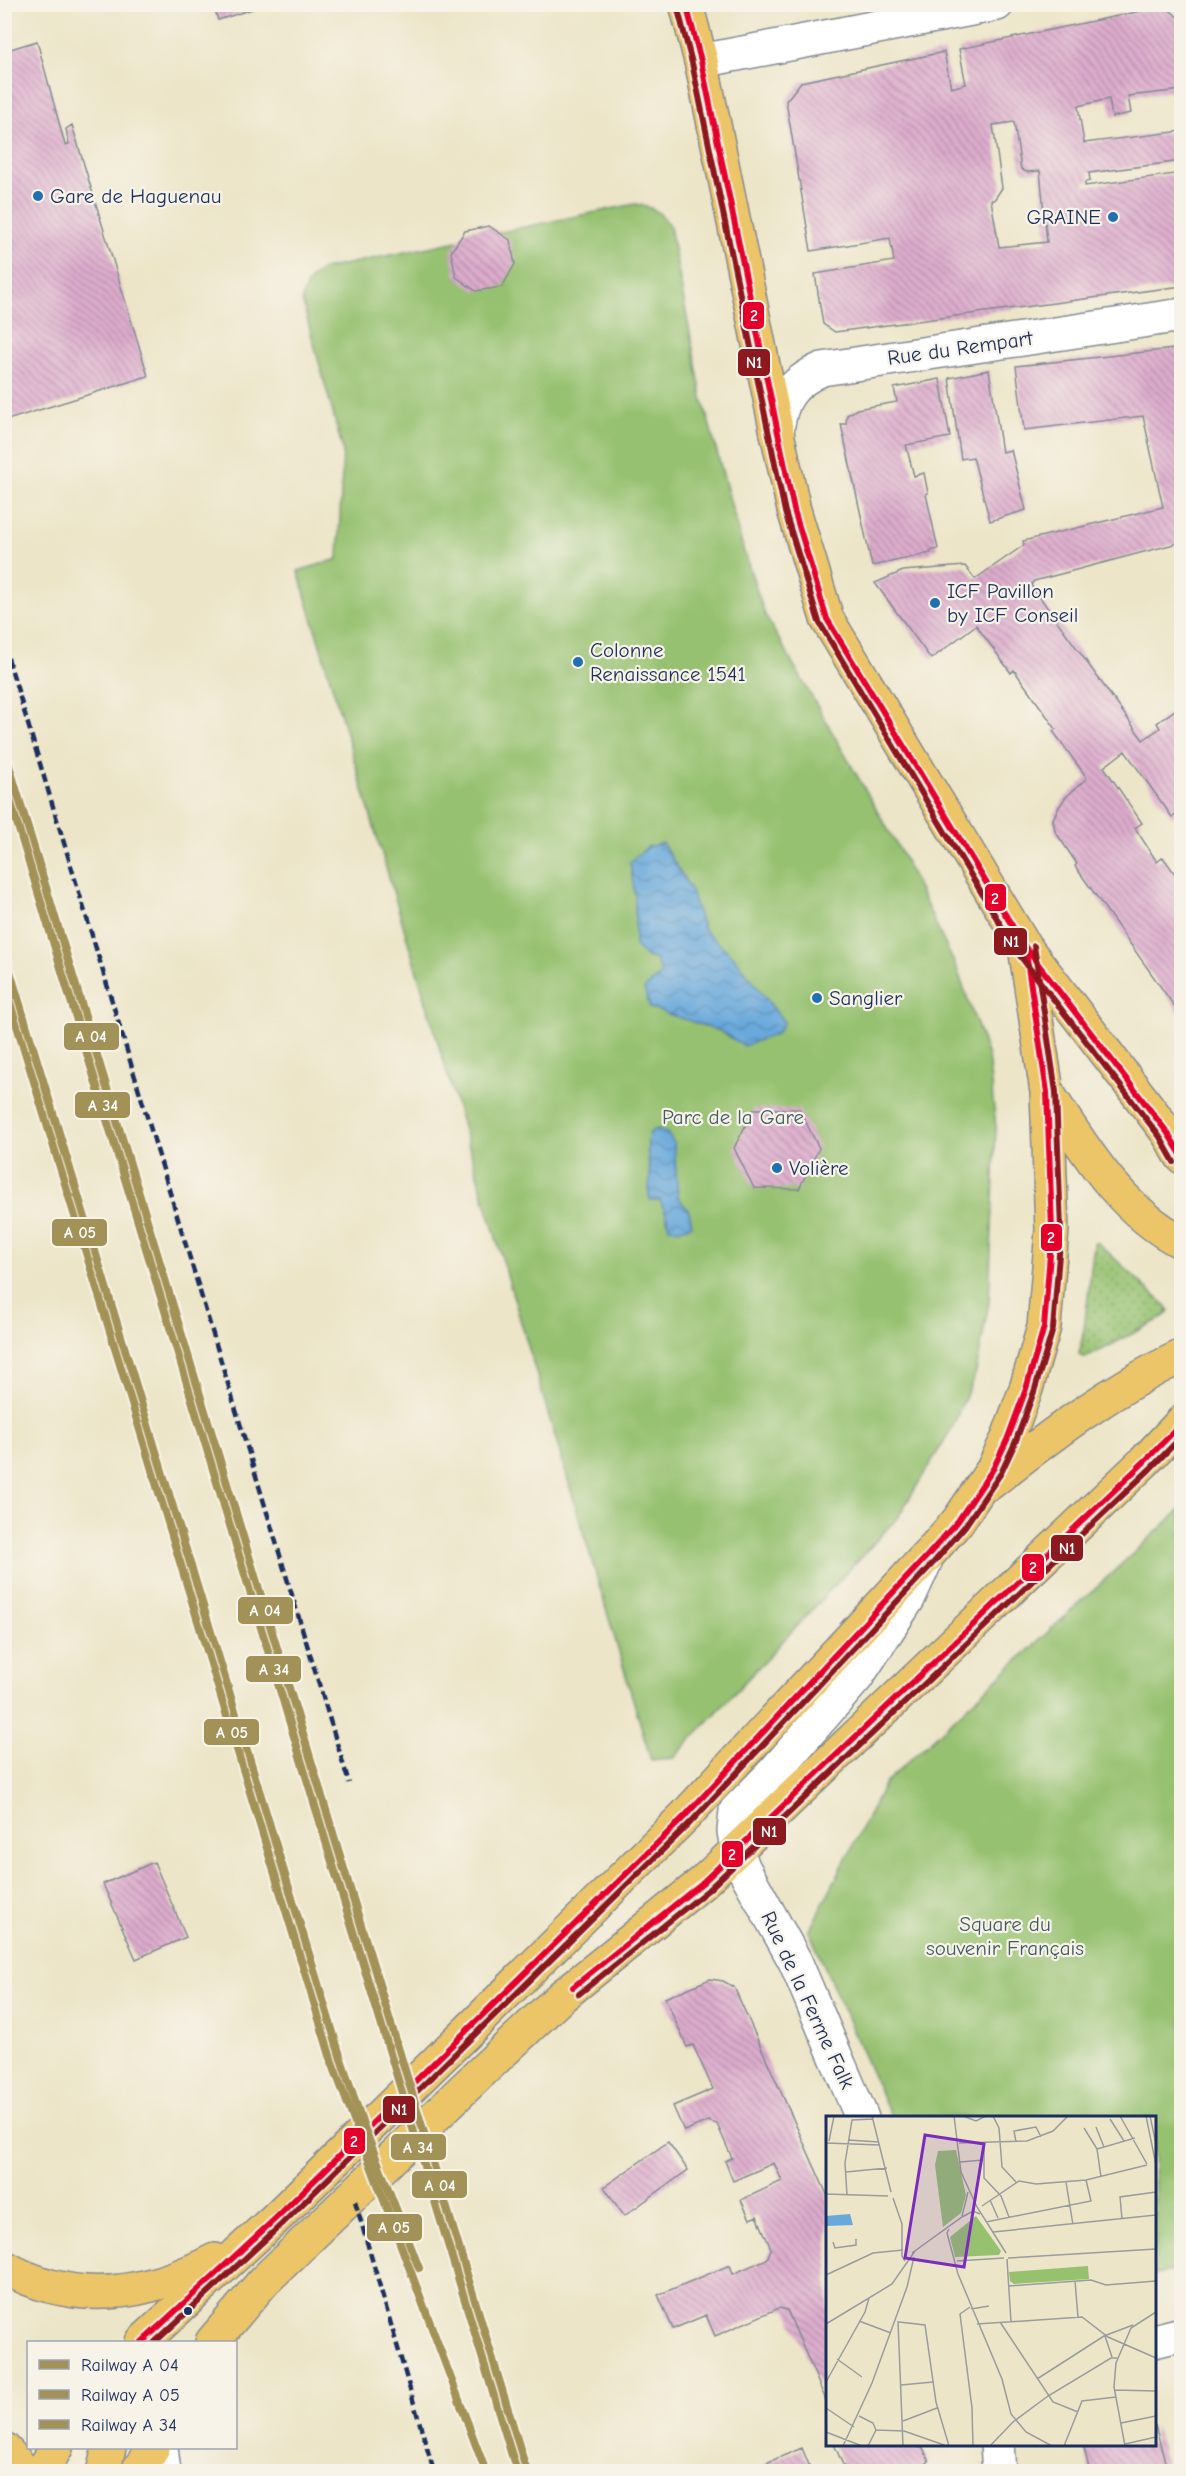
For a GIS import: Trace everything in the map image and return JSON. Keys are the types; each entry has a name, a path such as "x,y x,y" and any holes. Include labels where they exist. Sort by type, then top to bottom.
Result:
{"main road":[{"path":"686,4 701,61 794,510 827,620 1025,948 1167,1132 1182,1157"},
{"path":"145,2341 160,2330 473,2026 684,1817 927,1556 958,1521 977,1493 1007,1440 1026,1389 1044,1327 1052,1230 1047,1092 1025,948"},
{"path":"1047,1092 1106,1178 1146,1218 1163,1232 1182,1242"},
{"path":"977,1493 1036,1446 1107,1396 1182,1356"},
{"path":"214,2341 262,2283 478,2075 561,1997 702,1883 1144,1462 1182,1422"},
{"path":"4,2267 60,2289 74,2292 114,2292 176,2278 224,2255 267,2226"},
{"path":"4,2449 26,2472"},
{"path":"42,2472 55,2449"},
{"path":"103,2472 109,2449"},
{"path":"137,2472 152,2449"}],"street":[{"path":"701,61 997,4"},
{"name":"Rue du Rempart","path":"777,432 779,414 793,387 806,376 822,369 1182,315"},
{"name":"Rue de la Ferme Falk","path":"861,2116 795,1961 743,1867 734,1831 736,1811 774,1772 856,1678 908,1599 927,1556"},
{"path":"1156,2341 1182,2334"},
{"path":"997,2446 999,2472"},
{"path":"161,2449 164,2472"}],"green space":[{"name":"Parc de la Gare","path":"635,204 655,211 670,227 702,397 744,552 765,615 902,854 957,969 988,1056 996,1127 989,1302 976,1372 952,1428 898,1517 674,1758 651,1760 298,571 338,559 343,450 302,300 312,278 324,269"},
{"path":"1097,1242 1169,1309 1168,1313 1160,1319 1090,1356 1083,1357 1079,1354 1094,1244"},
{"name":"Square du souvenir Français","path":"1181,1509 1182,2269 1156,2275 1156,2116 891,2116 809,1931 885,1783"}],"water":[{"path":"662,843 689,886 704,930 734,957 784,1022 778,1033 744,1046 720,1031 650,1008 644,989 661,974 656,960 647,957 635,946 635,897 630,862 647,847"},
{"path":"658,1129 667,1133 674,1143 678,1197 689,1211 692,1225 678,1230 669,1227 660,1200 650,1200 649,1196 648,1145 650,1132"}],"building":[{"path":"213,4 265,4 265,5 218,20"},
{"path":"1165,6 1180,19 1182,90 1128,96 1131,113 1112,117 1109,99 1078,106 1084,143 1182,131 1182,161 1089,173 1090,181 1085,182 1085,186 1182,173 1182,286 835,332 823,324 815,274 894,261 890,238 811,251 786,101 801,82 944,52 951,88 966,84 959,49","holes":["1014,122 1021,169 1026,172 1040,171 1047,242 999,247 991,200 994,200 1002,188 993,125"]},
{"path":"37,41 65,145 69,144 66,129 72,125 148,376 4,421 4,51"},
{"path":"489,226 510,240 515,264 502,287 476,291 456,277 451,252 465,231"},
{"path":"1182,348 1182,542 1034,581 1031,585 1143,740 1160,728 1157,723 1182,705 1182,810 1172,817 1125,751 1104,767 1142,823 1135,828 1157,862 1163,857 1182,884 1182,1017 1075,866 1077,864 1055,831 1053,819 1059,807 1065,798 1087,778 1053,731 1056,729 1014,670 1011,673 976,625 931,659 875,583 903,571 965,566 975,579 1024,545 1023,541 1163,507 1143,416 1024,430 1016,366"},
{"path":"989,370 1002,452 1011,450 1026,510 990,521 973,457 961,459 949,378"},
{"path":"940,379 950,437 906,445 914,476 924,473 928,493 926,494 938,549 930,551 931,553 872,566 841,424 846,424 847,415 857,409 897,402 894,388"},
{"name":"Volière","path":"754,1109 799,1109 819,1148 799,1189 754,1188 734,1148"},
{"path":"154,1862 186,1937 136,1959 103,1884"},
{"path":"710,1979 723,1981 734,1987 826,2193 826,2400 787,2310 779,2308 715,2336 706,2315 673,2329 658,2295 730,2265 733,2274 767,2259 771,2249 757,2216 750,2219 741,2200 782,2181 774,2163 733,2181 725,2161 732,2158 717,2124 708,2121 684,2131 673,2106 713,2089 693,2045 687,2047 665,1998"},
{"path":"668,2142 688,2170 624,2216 604,2187"},
{"path":"1156,2429 1168,2472 1090,2472 1084,2446 1156,2446"},
{"path":"835,2446 916,2446 923,2448 929,2461 924,2466 927,2472 846,2472"},
{"path":"802,2448 812,2472 769,2472 766,2463"}],"railway":[{"path":"4,645 349,1783"},
{"path":"355,2201 434,2472"}],"transit line":[{"name":"2","path":"686,4 701,61 794,510 827,619 1025,947 1167,1132 1182,1156"},
{"name":"N1","path":"677,6 692,63 785,512 819,622 1017,952 1160,1137 1174,1162"},
{"path":"4,749 527,2472"},
{"path":"4,780 517,2472"},
{"name":"N1","path":"156,2341 282,2224 690,1823 934,1562 965,1526 1001,1473 1034,1392 1053,1329 1061,1230 1056,1092 1034,946"},
{"name":"2","path":"143,2341 276,2218 684,1817 927,1556 958,1521 993,1469 1007,1440 1026,1389 1044,1327 1052,1230 1047,1092 1025,947"},
{"path":"4,952 341,2059 364,2127 419,2268"},
{"path":"4,983 332,2062 486,2472"},
{"name":"2","path":"573,1987 702,1883 1144,1462 1182,1423"},
{"name":"N1","path":"579,1994 708,1890 1182,1436"}],"place":[{"name":"Gare de Haguenau","path":"38,196"},
{"name":"GRAINE","path":"1113,217"},
{"name":"ICF Pavillon by ICF Conseil","path":"935,603"},
{"name":"Colonne Renaissance 1541","path":"578,662"},
{"name":"Sanglier","path":"817,998"},
{"name":"Volière","path":"777,1168"}]}
